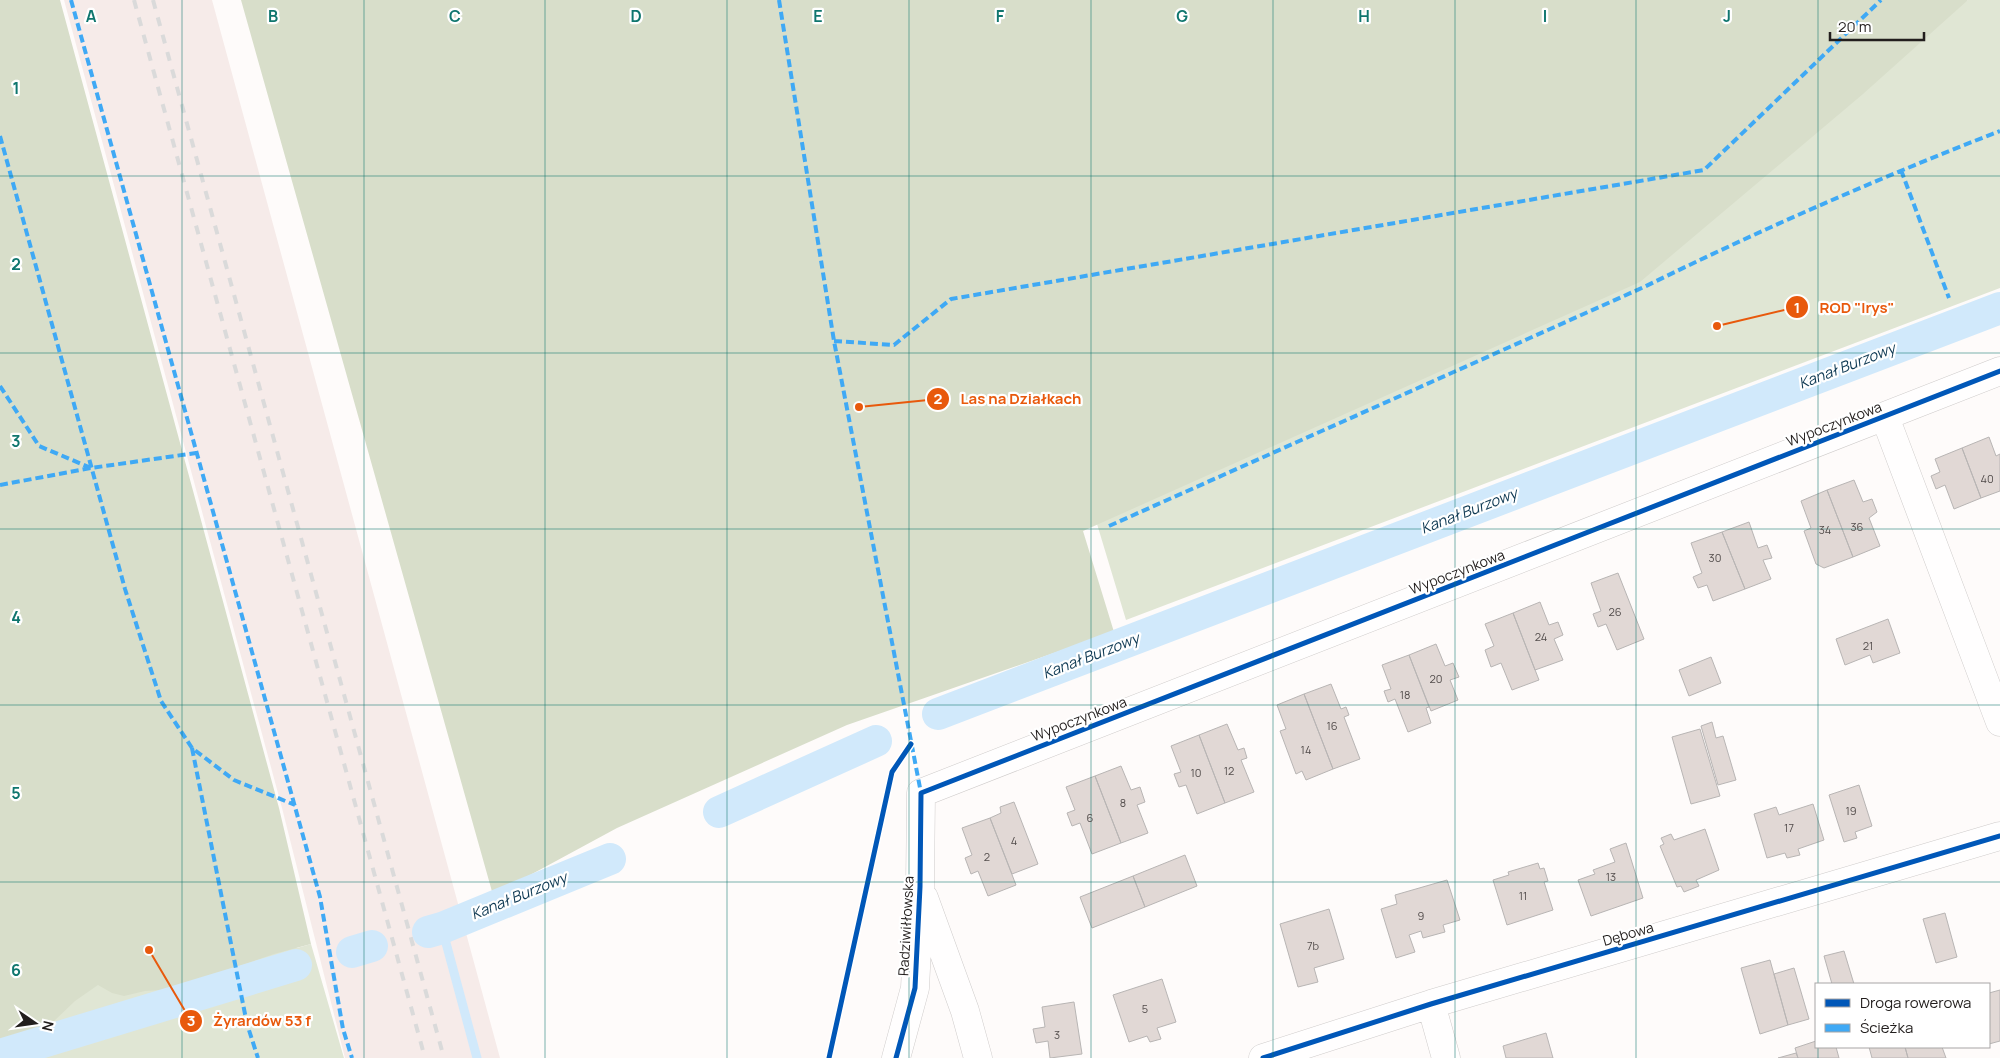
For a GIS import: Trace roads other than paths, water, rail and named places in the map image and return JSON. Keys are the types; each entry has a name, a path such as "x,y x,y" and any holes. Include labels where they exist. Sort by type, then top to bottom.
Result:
{"street":[{"name":"Wypoczynkowa","path":"921,793 2000,371"},
{"name":"Wypoczynkowa","path":"1885,416 2000,722"},
{"name":"Radziwiłłowska","path":"896,1058 914,988 920,887 921,793"},
{"name":"Dębowa","path":"1263,1058 1431,1004 2000,836"},
{"name":"Radziwiłłowska","path":"920,887 965,1011 978,1058"},
{"path":"1431,1004 1446,1058"}],"waterway":[{"name":"Kanał Burzowy","path":"938,714 2000,308"},
{"name":"Kanał Burzowy","path":"719,812 876,741"},
{"name":"Kanał Burzowy","path":"428,932 610,859"},
{"path":"442,928 477,1058"},
{"name":"Kanał Burzowy","path":"352,952 372,946"},
{"name":"Kanał Burzowy","path":"0,1055 296,965"}],"railway":[{"path":"134,0 425,1058"},
{"path":"153,0 444,1058"}],"place":[{"name":"ROD \"Irys\"","path":"1717,326"},
{"name":"Las na Działkach","path":"859,407"},
{"name":"Żyrardów 53 f","path":"149,950"}]}
